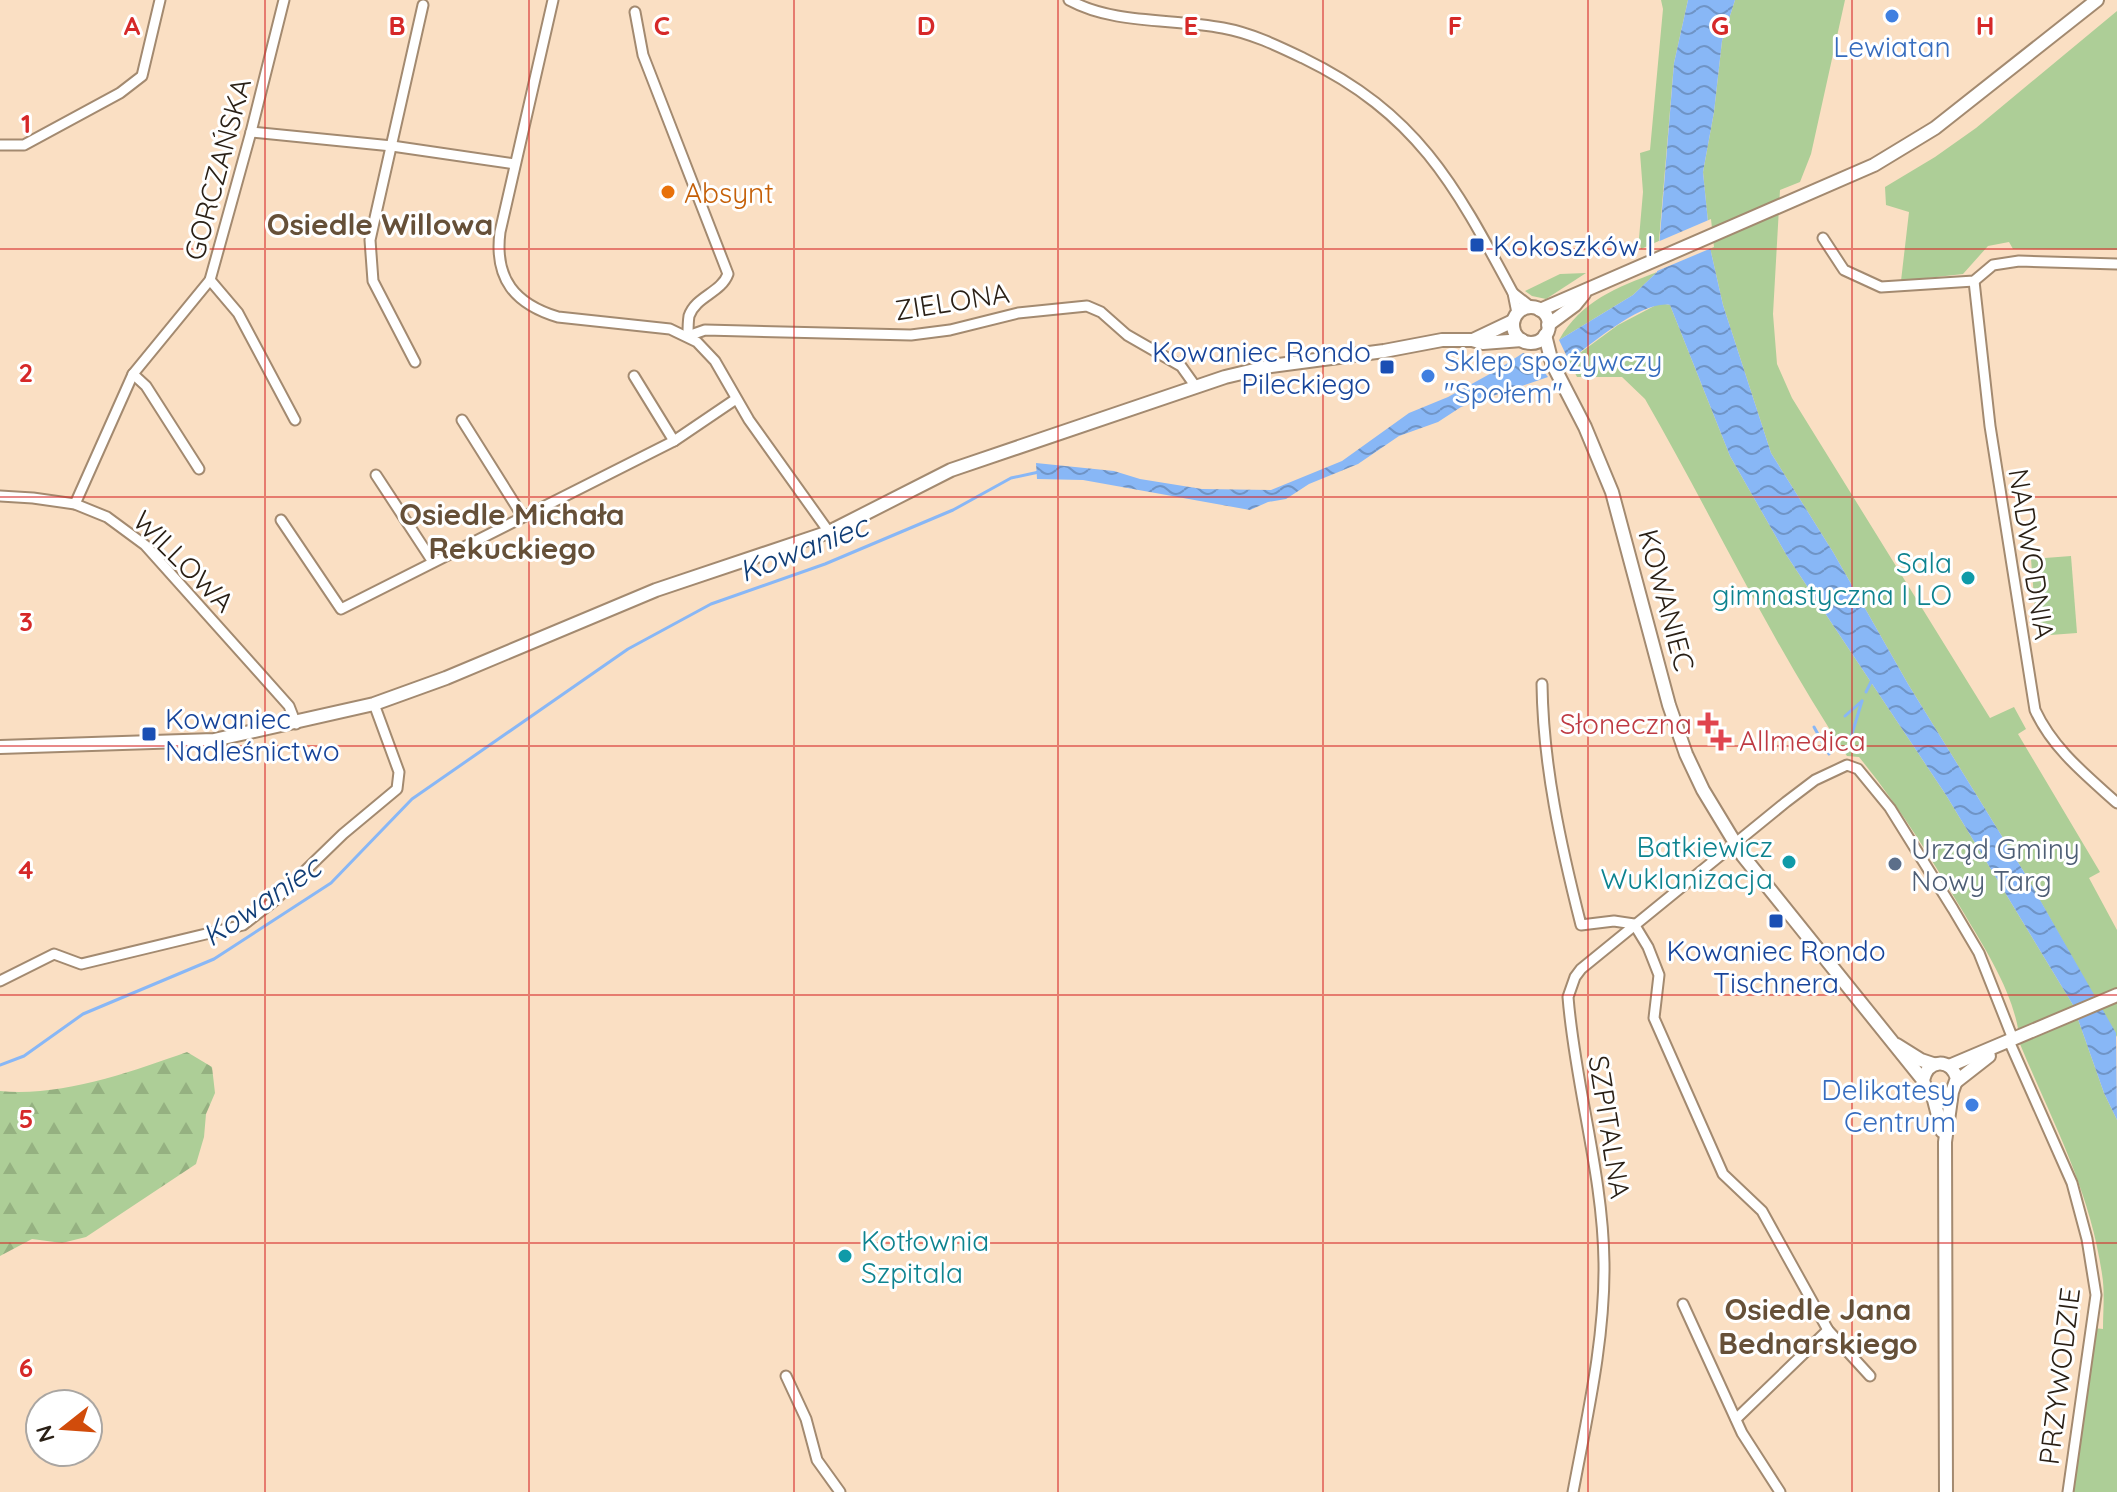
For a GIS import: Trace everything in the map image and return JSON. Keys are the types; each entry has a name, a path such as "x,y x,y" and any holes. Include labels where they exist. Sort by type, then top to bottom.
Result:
{"street":[{"path":"0,145 24,145 120,93 142,76 160,0"},
{"name":"GORCZAŃSKA","path":"75,504 133,374 210,280 284,0"},
{"name":"ZIELONA","path":"553,0 499,242 503,274 514,294 533,308 558,317 653,326 688,336 707,350 736,399 829,532"},
{"path":"1069,0 1106,15 1228,29 1286,50 1339,75 1390,113 1439,165 1467,208 1513,293 1515,333 1525,341"},
{"path":"1472,340 1515,317 1586,291 1882,161 1935,128 2097,0"},
{"path":"415,362 383,305 369,261 370,240 423,5"},
{"path":"635,12 643,55 728,274 725,283 702,298 690,315 688,336"},
{"path":"251,132 392,146 515,164"},
{"path":"1823,238 1844,270 1881,287 1974,281 1993,265 2019,261 2117,264"},
{"path":"210,280 238,313 295,420"},
{"name":"NADWODNIA","path":"1974,281 1990,426 2035,710 2042,725 2066,756 2117,803"},
{"path":"0,747 185,743 238,736 374,704 446,678 656,590 829,532 951,470 1196,387 1271,366 1393,350 1442,340 1483,343 1538,341 1586,291"},
{"path":"1513,293 1546,316 1547,330"},
{"name":"ZIELONA","path":"688,336 705,330 911,335 950,330 1018,313 1087,306 1101,312 1127,335 1181,366 1196,387"},
{"name":"KOWANIEC","path":"1547,330 1552,363 1593,444 1617,507 1666,692 1683,744 1703,790 1735,844 1923,1080"},
{"name":"KOWANIEC","path":"1525,341 1552,363"},
{"path":"133,374 146,386 199,469"},
{"path":"634,376 674,441"},
{"path":"281,520 341,609 674,441 736,399"},
{"path":"462,420 523,517"},
{"path":"376,475 433,562"},
{"name":"WILLOWA","path":"0,496 75,504 107,517 145,545 289,706 296,724"},
{"path":"1542,684 1545,748 1563,854 1581,925 1614,921 1634,924 1648,947 1659,975 1654,1018 1723,1174 1762,1211 1828,1330 1870,1376"},
{"path":"0,981 54,954 81,964 243,925 274,901 343,834 397,789 399,772 374,704"},
{"name":"PRZYWODZIE","path":"1735,844 1815,780 1847,765 1858,769 1904,828 1979,953 2010,1040 2072,1183 2087,1239 2096,1295 2068,1492"},
{"name":"SZPITALNA","path":"1573,1492 1598,1348 1604,1262 1601,1217 1568,997 1581,969 1735,844"},
{"path":"1945,1142 1933,1096 1926,1090 1923,1080 1926,1070 1933,1064 1949,1066 2117,995"},
{"name":"KOWANIEC","path":"1885,1035 1913,1055 1933,1064"},
{"path":"1933,1096 1943,1097 2010,1040"},
{"path":"1946,1492 1945,1142 1955,1072 1949,1066"},
{"path":"1683,1304 1742,1433 1780,1492"},
{"path":"1736,1419 1828,1330"},
{"path":"786,1376 806,1419 817,1460 840,1492"}],"green space":[{"path":"1661,0 1688,0 1674,63 1659,241 1641,249 1643,192 1640,153 1650,150 1663,9"},
{"path":"1735,0 1845,0 1811,154 1800,182 1780,190 1773,314 1777,364 1792,398 1990,718 2014,707 2026,729 2018,734 2100,872 2089,878 2117,930 2117,1037 2024,872 1771,453 1723,305 1711,252 1703,172 1722,41"},
{"path":"2117,11 2117,250 2013,249 2009,242 1988,246 1963,274 1901,281 1909,212 1886,205 1885,187 1976,128"},
{"path":"1657,272 1633,295 1559,340 1589,305 1614,290"},
{"path":"1586,273 1546,299 1525,291 1560,274"},
{"path":"1660,303 1670,305 1730,456 1787,556 1946,795 2073,1005 2104,1093 2117,1120 2117,1492 2072,1492 2094,1328 2103,1329 2102,1274 2089,1213 2057,1128 2020,1044 2013,1010 2000,977 1953,894 1902,814 1859,757 1847,756 1819,713 1645,399 1622,377 1577,377 1569,361 1618,325"},
{"path":"2071,556 2077,633 2037,636 2031,559"},
{"path":"187,1052 212,1067 215,1093 206,1114 204,1137 196,1164 86,1237 62,1243 32,1239 0,1256 0,1091 71,1087"}],"water":[{"path":"1688,0 1735,0 1722,41 1703,172 1711,252 1723,305 1771,453 2024,872 2116,1033 2117,1120 2104,1093 2073,1005 1946,795 1787,556 1730,456 1670,305 1659,305 1632,316 1569,361 1559,340 1633,295 1657,272 1674,63"},
{"path":"1523,353 1533,357 1548,377 1461,407 1438,422 1399,436 1358,464 1309,484 1286,499 1250,510 1083,480 1037,479 1036,463 1114,471 1140,479 1202,489 1271,490 1342,461 1409,413 1448,397"}],"pier":[{"path":"1711,219 1714,247 1650,274 1655,243"}],"waterway":[{"name":"Kowaniec","path":"0,1065 24,1056 83,1014 214,959 331,883 412,799 628,649 711,604 825,564 953,510 1011,478 1039,472"},
{"path":"1866,692 1873,678"},
{"path":"1845,716 1862,701"},
{"path":"1851,737 1862,701"},
{"path":"1814,727 1829,754"}],"place":[{"name":"Lewiatan","path":"1892,16"},
{"name":"Absynt","path":"668,192"},
{"name":"Kokoszków I","path":"1477,245"},
{"name":"Kowaniec Rondo Pileckiego","path":"1387,367"},
{"name":"Sklep spożywczy \"Społem\"","path":"1428,376"},
{"name":"Sala gimnastyczna I LO","path":"1968,578"},
{"name":"Słoneczna","path":"1708,723"},
{"name":"Kowaniec Nadleśnictwo","path":"149,734"},
{"name":"Allmedica","path":"1721,740"},
{"name":"Batkiewicz Wuklanizacja","path":"1789,862"},
{"name":"Urząd Gminy Nowy Targ","path":"1895,864"},
{"name":"Kowaniec Rondo Tischnera","path":"1776,921"},
{"name":"Delikatesy Centrum","path":"1972,1105"},
{"name":"Kotłownia Szpitala","path":"845,1256"}],"district":[{"name":"Osiedle Willowa","path":"380,224"},
{"name":"Osiedle Michała Rekuckiego","path":"512,531"},
{"name":"Osiedle Jana Bednarskiego","path":"1818,1326"}]}
